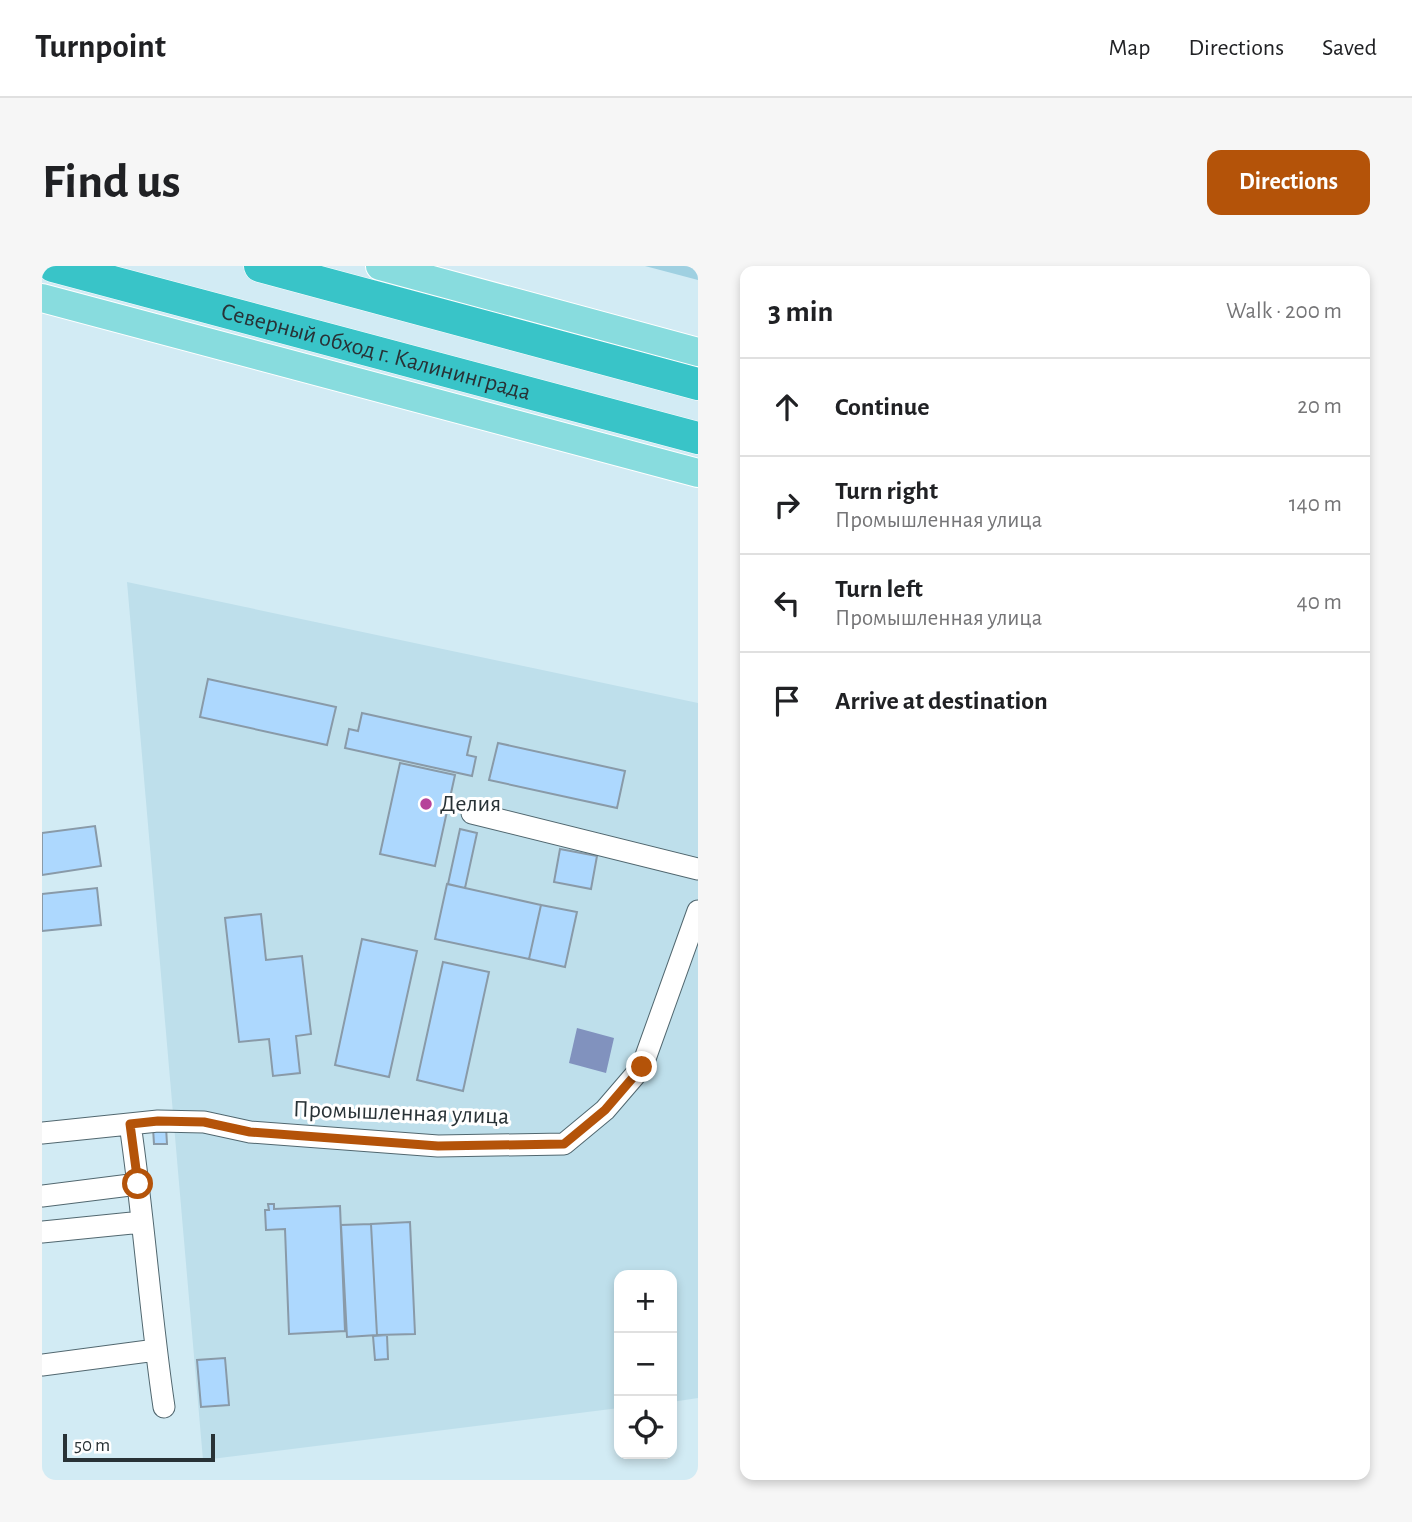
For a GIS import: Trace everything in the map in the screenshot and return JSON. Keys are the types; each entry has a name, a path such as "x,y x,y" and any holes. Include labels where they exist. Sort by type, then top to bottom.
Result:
{"highway":[{"name":"Северный обход г. Калининграда","path":"53,266 698,438"},
{"path":"260,266 698,384"}],"main road":[{"path":"380,266 698,352"},
{"path":"42,298 698,473"}],"street":[{"path":"472,813 698,869"},
{"name":"Промышленная улица","path":"42,1133 158,1121 204,1122 250,1132 438,1146 564,1144 605,1110 642,1067 698,911"},
{"path":"130,1124 164,1407"},
{"path":"42,1196 138,1184"},
{"path":"42,1232 142,1222"},
{"path":"42,1364 156,1350"}],"shaded area":[{"path":"645,266 698,266 698,280"},
{"path":"127,582 698,703 698,1398 677,1401 677,1270 614,1270 614,1409 203,1460"},
{"path":"577,1028 614,1038 606,1073 569,1063"}],"building":[{"path":"208,679 336,707 327,745 200,717"},
{"path":"362,713 471,737 467,755 476,757 472,776 345,748 349,729 358,731"},
{"path":"498,743 625,771 617,808 489,780"},
{"path":"400,763 455,775 435,866 380,854"},
{"path":"95,826 101,866 42,875 42,833"},
{"path":"460,829 477,833 465,888 448,884"},
{"path":"560,849 597,856 591,889 554,882"},
{"path":"447,884 541,905 529,959 435,939"},
{"path":"97,888 101,925 42,931 42,894"},
{"path":"541,905 577,912 565,967 529,959"},
{"path":"261,914 266,960 302,956 311,1034 296,1036 300,1073 273,1076 269,1039 239,1042 225,918"},
{"path":"362,939 417,951 389,1077 335,1065"},
{"path":"443,962 489,972 463,1091 417,1080"},
{"path":"166,1127 167,1144 154,1144 153,1128"},
{"path":"268,1204 274,1204 274,1209 340,1206 345,1331 289,1334 285,1229 266,1230 265,1210 269,1210"},
{"path":"410,1222 415,1334 377,1335 371,1224"},
{"path":"371,1224 377,1335 347,1337 341,1225"},
{"path":"387,1335 388,1359 375,1360 373,1336"},
{"path":"225,1358 229,1405 201,1407 197,1360"}],"place":[{"name":"Делия","path":"426,804"}],"route":[{"path":"138,1184 130,1124 158,1121 204,1122 250,1132 438,1146 564,1144 605,1110 642,1067"}]}
